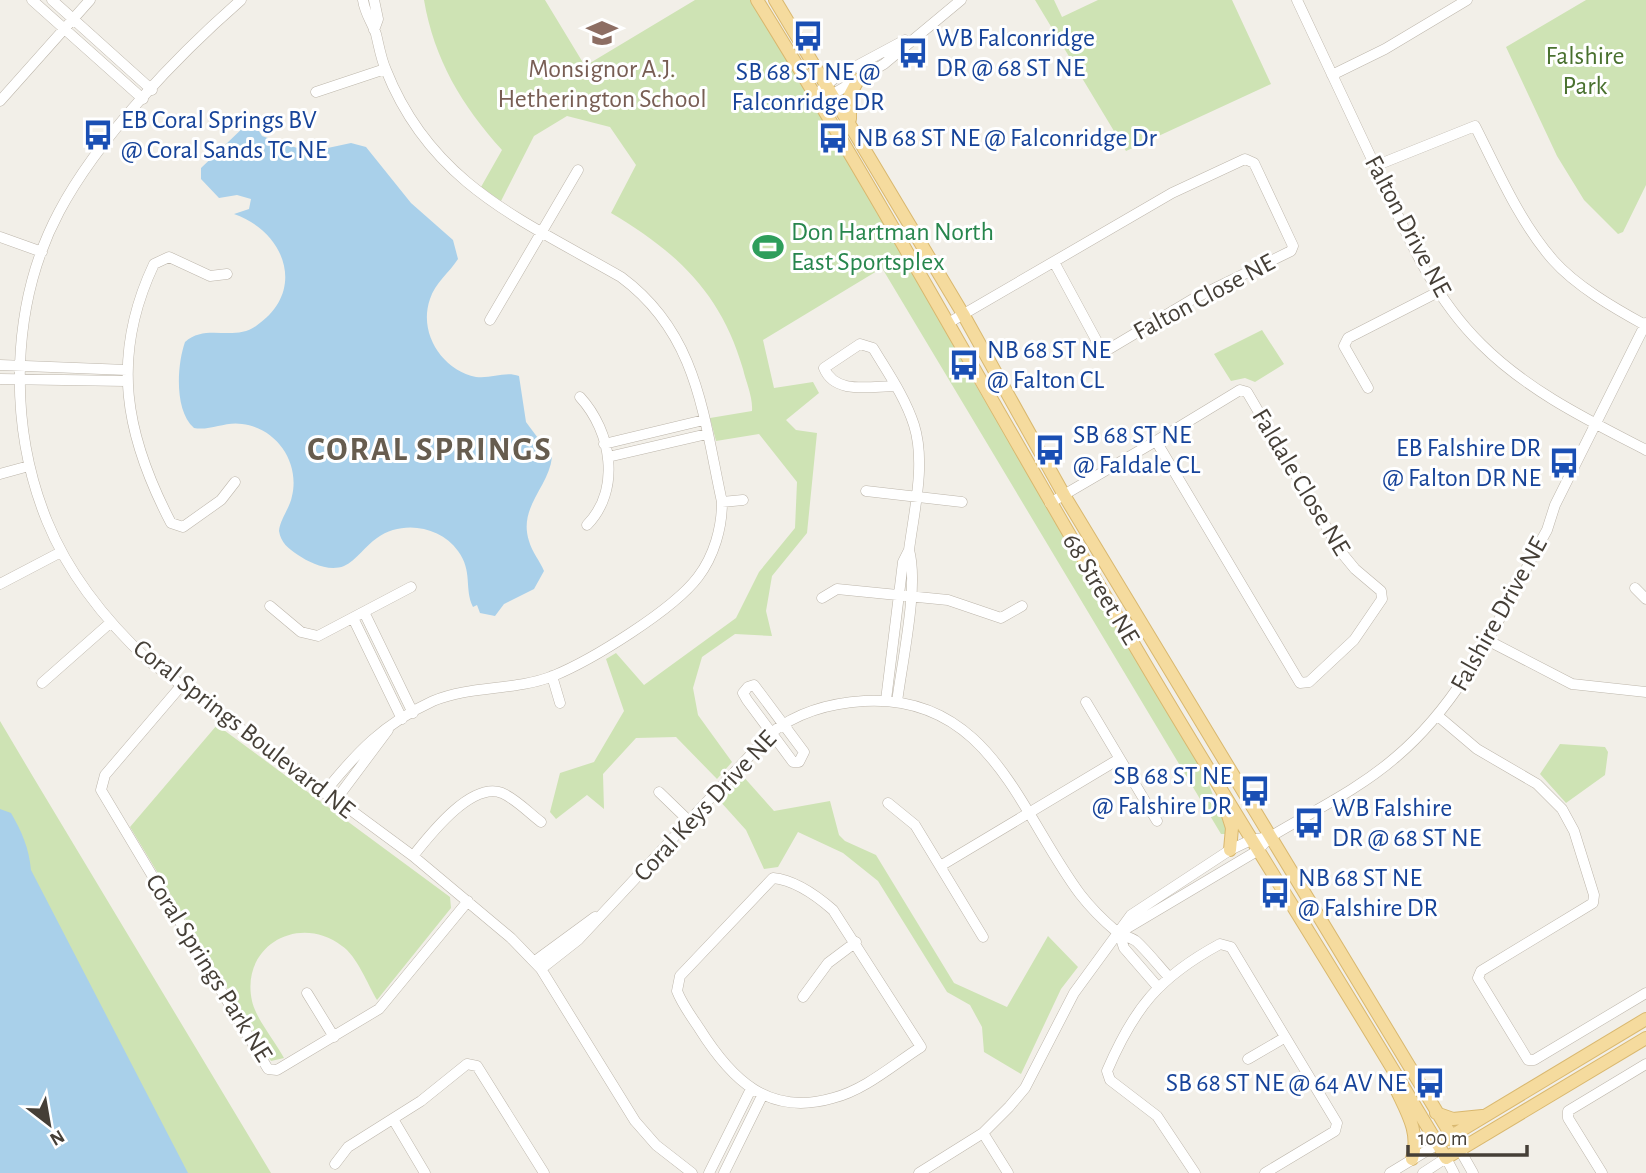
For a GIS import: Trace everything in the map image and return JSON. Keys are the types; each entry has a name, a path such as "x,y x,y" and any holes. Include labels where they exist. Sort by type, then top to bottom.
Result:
{"main road":[{"name":"68 Street NE","path":"757,0 950,322 975,374 1218,789 1446,1158"},
{"name":"68 Street NE","path":"775,0 963,314 1064,495 1460,1150"},
{"path":"850,122 850,95 858,80"},
{"path":"1218,789 1232,828 1230,850"},
{"path":"1438,1144 1646,1019"},
{"path":"1446,1158 1646,1038"},
{"path":"1383,1055 1415,1131 1417,1144 1412,1160"},
{"path":"1436,1113 1453,1119 1486,1116"}],"street":[{"path":"32,0 144,99"},
{"path":"52,0 152,90"},
{"path":"0,99 90,0"},
{"name":"Coral Springs Boulevard NE","path":"241,0 152,90 77,179 57,214 42,252 31,284 19,379 29,466 46,520 61,552 110,622 149,661 324,793 413,856 468,901 538,965 635,1121 656,1146 692,1173"},
{"path":"324,793 373,737 413,712 454,693 552,676 606,647 678,596 697,578 709,559 717,537 722,502 686,355 656,307 621,277 542,234 471,188 451,169 414,124 385,69 374,30 366,18 363,0"},
{"path":"374,0 378,19 374,30"},
{"path":"816,96 833,94 884,64 961,0"},
{"name":"Falton Drive NE","path":"1297,0 1412,246 1438,292 1473,335 1503,364 1596,424 1646,450"},
{"path":"1332,75 1385,48 1467,0"},
{"path":"816,96 826,82 918,34"},
{"path":"316,92 385,69"},
{"path":"1376,166 1475,126 1517,210 1554,261 1598,295 1645,324"},
{"name":"Falton Close NE","path":"950,322 1172,193 1245,159 1254,163 1293,246 1291,251 1192,299 1109,349 1100,346 1055,262"},
{"path":"490,320 578,170"},
{"path":"0,237 42,252"},
{"path":"227,274 210,276 169,257 154,264 140,301 126,382 138,453 171,523 183,527 221,500 235,482"},
{"path":"1368,388 1344,346 1348,338 1438,292"},
{"name":"Falshire Drive NE","path":"1269,837 1366,780 1397,756 1438,716 1457,692 1547,530 1555,505 1645,324"},
{"path":"886,700 912,562 909,550 919,450 914,426 896,386 873,348 860,344 824,368 829,380 839,386 896,386"},
{"path":"0,365 127,370"},
{"path":"0,379 126,382"},
{"name":"Faldale Close NE","path":"1050,503 1240,390 1247,392 1341,552 1354,569 1381,591 1382,599 1354,640 1309,682 1300,682 1156,441"},
{"path":"580,397 594,414 608,457 609,479 604,502 587,525"},
{"path":"604,444 704,420"},
{"path":"608,457 707,433"},
{"path":"0,474 29,466"},
{"path":"866,491 962,502"},
{"path":"722,502 743,500"},
{"path":"0,584 61,552"},
{"path":"270,606 301,632 313,636 411,587"},
{"path":"1635,588 1646,599"},
{"path":"822,598 837,589 948,600 1000,618 1022,606"},
{"path":"897,702 904,597"},
{"path":"364,612 413,712"},
{"path":"353,618 402,719"},
{"path":"42,683 110,622"},
{"path":"1487,640 1572,684 1593,689 1646,692"},
{"path":"552,676 560,703"},
{"path":"754,685 760,689 784,723 804,752 799,762 793,762 747,701 743,693 748,687 754,685"},
{"name":"Coral Springs Park NE","path":"181,686 105,775 101,790 268,1069 277,1070 365,1019 394,993 468,901"},
{"name":"Coral Keys Drive NE","path":"538,965 578,940 771,733 784,723 809,711 843,702 897,702 927,710 968,734 995,760 1081,894 1119,933"},
{"path":"1086,702 1157,821"},
{"path":"1438,716 1477,749 1536,784 1562,809 1574,831 1594,895 1593,903 1480,971 1478,978 1528,1060 1534,1060 1646,993"},
{"path":"335,801 391,726"},
{"path":"942,865 1119,759"},
{"path":"413,856 448,815 491,791 500,792 512,799 541,822"},
{"path":"659,792 688,820"},
{"path":"888,803 915,825 942,865 983,937"},
{"path":"1119,933 1269,837"},
{"path":"919,1173 983,1132 1025,1088 1073,993 1131,915 1230,850 1254,845"},
{"path":"773,878 785,879 821,900 842,921 856,942 921,1047 856,1089 833,1098 799,1102 762,1096 751,1090 715,1054 679,997 677,984 680,976 773,878"},
{"path":"1119,933 1134,939 1168,976"},
{"path":"1119,933 1124,948 1157,986"},
{"path":"803,997 828,963 856,942"},
{"path":"1195,1173 1157,1116 1110,1080 1107,1071 1131,1019 1157,986 1168,976 1220,944 1231,947 1337,1123 1335,1131 1265,1173"},
{"path":"307,993 334,1037"},
{"path":"1248,1059 1284,1038"},
{"path":"335,1164 348,1147 421,1101 467,1064 477,1066 544,1173"},
{"path":"1602,1173 1568,1118 1568,1111 1646,1064"},
{"path":"709,1173 751,1090"},
{"path":"724,1173 762,1096"},
{"path":"393,1119 425,1173"},
{"path":"983,1132 1008,1173"},
{"path":"1390,1173 1438,1144"},
{"name":"68 Street NE","path":"1460,1150 1473,1173"},
{"path":"1423,1173 1446,1158"},
{"name":"68 Street NE","path":"1446,1158 1454,1173"}],"green space":[{"path":"424,0 545,0 585,66 695,0 751,0 902,251 974,382 1206,777 1228,834 1221,834 882,268 763,340 774,388 813,382 819,393 786,420 796,430 817,433 807,533 772,576 766,611 772,636 735,634 702,657 693,688 698,715 732,762 717,779 676,737 636,738 603,774 604,809 587,795 556,819 550,812 560,773 594,762 624,711 606,659 616,653 644,685 736,618 759,572 795,528 797,482 759,434 716,441 710,418 752,411 750,395 734,342 722,318 694,277 656,243 611,213 636,165 610,127 567,116 534,136 501,201 481,187 502,150 474,116 452,81 435,42"},
{"path":"1035,0 1054,0 1062,17 1098,0 1232,0 1271,84 1126,151"},
{"name":"Falshire Park","path":"1586,0 1646,0 1646,185 1623,232 1618,234 1584,200 1557,156 1506,47"},
{"path":"1262,330 1284,364 1255,382 1245,378 1231,381 1214,354"},
{"path":"0,721 32,775 271,1173 0,1173"},
{"path":"217,725 450,897 451,908 377,1000 353,957 342,946 325,937 308,933 291,934 276,940 264,951 255,965 251,981 254,1008 284,1058 271,1061 130,827"},
{"path":"1560,744 1605,747 1608,752 1605,775 1566,803 1540,774"},
{"path":"742,775 774,811 830,801 839,835 845,841 876,855 954,983 1007,1007 1048,936 1078,967 1061,989 1021,1074 984,1052 982,1027 970,1005 947,992 878,881 843,853 798,832 778,867 764,869 746,830 719,800"}],"water":[{"path":"248,123 256,126 262,136 309,152 351,143 366,147 411,203 453,240 458,259 432,293 427,312 430,337 443,358 464,373 476,377 508,374 519,376 526,422 552,457 546,478 531,507 527,529 530,545 544,571 534,589 504,604 495,616 480,613 477,605 473,607 463,558 450,543 431,531 409,528 387,532 349,563 338,568 320,566 298,555 281,539 279,531 294,484 289,460 283,449 266,432 255,427 236,423 194,428 188,420 180,399 179,387 180,363 185,342 202,334 238,333 256,326 272,312 281,297 285,280 284,264 267,234 234,214 249,209 251,199 237,195 219,198 201,179 201,168"},
{"path":"0,809 11,813 27,847 31,870 188,1173 0,1173"}],"place":[{"name":"Monsignor A.J. Hetherington School","path":"602,33"},
{"name":"SB 68 ST NE @ Falconridge DR","path":"808,36"},
{"name":"WB Falconridge DR @ 68 ST NE","path":"913,53"},
{"name":"EB Coral Springs BV @ Coral Sands TC NE","path":"98,135"},
{"name":"NB 68 ST NE @ Falconridge Dr","path":"833,138"},
{"name":"Don Hartman North East Sportsplex","path":"768,247"},
{"name":"NB 68 ST NE @ Falton CL","path":"964,365"},
{"name":"SB 68 ST NE @ Faldale CL","path":"1050,450"},
{"name":"EB Falshire DR @ Falton DR NE","path":"1564,463"},
{"name":"SB 68 ST NE @ Falshire DR","path":"1255,791"},
{"name":"WB Falshire DR @ 68 ST NE","path":"1309,823"},
{"name":"NB 68 ST NE @ Falshire DR","path":"1275,893"},
{"name":"SB 68 ST NE @ 64 AV NE","path":"1430,1083"}],"district":[{"name":"CORAL SPRINGS","path":"430,450"}]}
